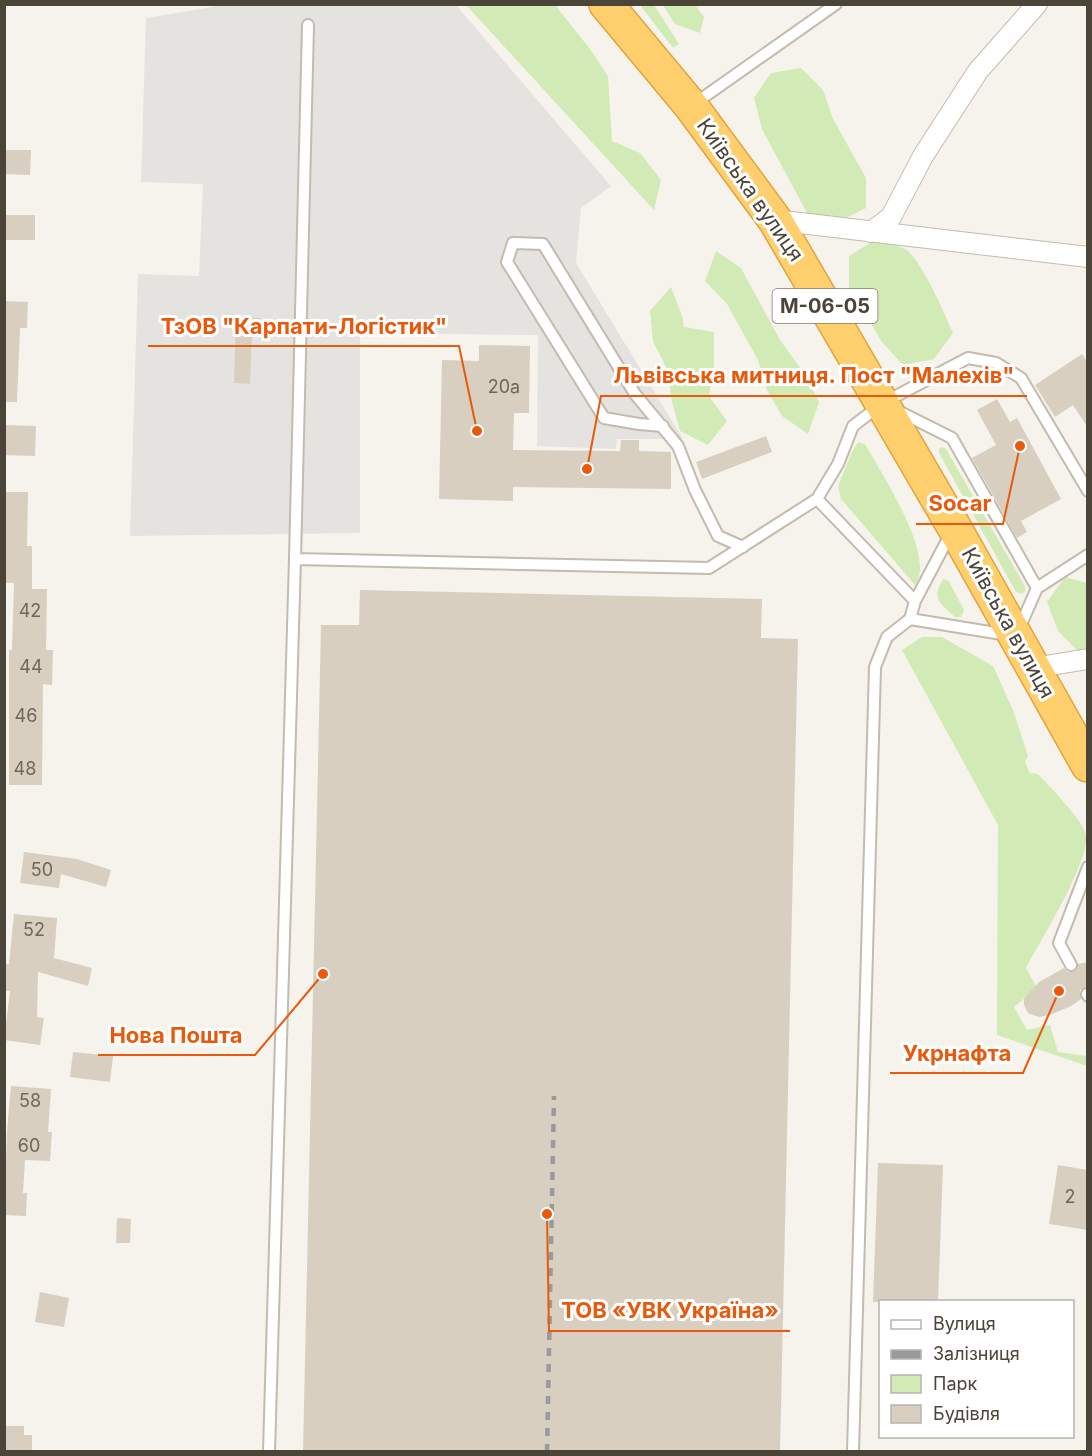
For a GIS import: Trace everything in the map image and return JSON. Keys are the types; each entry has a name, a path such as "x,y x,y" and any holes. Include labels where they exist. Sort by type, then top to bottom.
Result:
{"highway":[{"name":"Київська вулиця","path":"606,4 691,106 775,220 954,527 1088,765"}],"street":[{"path":"871,232 891,217 923,156 978,71 1037,4"},
{"path":"775,220 1088,257"},
{"path":"1033,668 1088,658"}],"lane":[{"path":"691,106 836,4"},
{"path":"269,1452 308,25"},
{"path":"663,426 604,418 507,262 513,243 543,244 635,394 663,426 678,446 695,490 718,536 743,547"},
{"path":"295,559 709,568 817,499 838,465 853,426 883,404 968,358 996,363 1021,378 1088,491"},
{"path":"883,404 952,438 1038,588"},
{"path":"817,499 915,601"},
{"path":"853,1452 875,667 888,637 910,619 915,601 954,527"},
{"path":"910,619 1015,636 1038,588 1088,555"},
{"path":"1071,965 1059,943 1088,867"}],"green space":[{"path":"466,5 555,5 608,76 612,141 640,153 661,180 654,210"},
{"path":"640,5 654,5 679,44 673,48"},
{"path":"663,5 695,5 704,17 700,33 675,24"},
{"path":"801,68 823,90 833,119 866,178 866,208 838,222 807,213 762,129 754,98 771,73"},
{"path":"875,240 903,248 910,253 931,286 953,333 934,359 903,365 882,342 849,287 849,256"},
{"path":"716,251 741,268 780,340 804,373 819,402 808,434 782,416 767,390 758,360 727,304 705,281"},
{"path":"671,287 684,327 714,332 714,365 709,396 727,421 708,445 680,431 672,402 668,371 653,341 650,311"},
{"path":"858,442 865,444 893,493 913,535 919,555 920,572 915,585 841,499 838,486"},
{"path":"942,447 946,449 1025,586 1022,594 1016,592 939,453"},
{"path":"1065,577 1087,583 1087,652 1080,653 1058,631 1047,602"},
{"path":"943,579 949,581 964,610 961,617 955,617 939,601 939,586"},
{"path":"922,637 942,637 993,666 1013,710 1028,756 1025,762 1030,773 1038,774 1065,803 1084,829 1085,847 1080,863 1063,901 1026,968 1037,988 1014,1007 1027,1030 1050,1025 1058,1052 1087,1056 1087,1066 997,1035 998,825 902,650"}],"shaded area":[{"path":"224,5 456,5 611,186 581,208 576,263 683,439 617,439 616,449 537,446 538,335 360,333 360,533 130,536 138,274 199,276 203,184 141,182 146,18"}],"building":[{"path":"4,150 31,150 30,175 4,174"},
{"path":"4,215 35,215 35,240 4,240"},
{"path":"4,301 28,302 27,328 20,328 17,402 4,402"},
{"path":"236,317 260,318 259,334 252,334 250,384 234,383"},
{"path":"479,345 530,346 529,413 514,413 513,450 620,451 621,440 639,440 639,451 671,452 671,489 513,487 513,501 439,499 442,360 479,361"},
{"path":"1082,354 1088,363 1088,428 1073,405 1055,417 1035,385"},
{"path":"997,399 1010,422 1017,418 1061,499 1021,521 1027,532 1017,538 972,458 996,445 977,410"},
{"path":"4,425 36,426 35,456 4,455"},
{"path":"766,436 772,452 702,479 696,462"},
{"path":"4,492 28,492 27,546 32,546 32,589 47,589 46,650 53,650 52,685 43,684 42,785 9,785 9,650 12,650 14,583 4,583"},
{"path":"360,590 762,599 761,638 798,639 780,1452 303,1452 321,625 359,625"},
{"path":"24,852 77,859 111,870 106,887 61,874 59,888 20,883"},
{"path":"14,914 57,918 54,958 92,968 88,986 38,972 37,1017 44,1018 40,1045 4,1040 10,991 4,991 4,964 9,964"},
{"path":"1088,962 1088,987 1080,990 1081,999 1050,1015 1039,1017 1028,1013 1024,999 1039,982 1064,968 1068,972 1074,972 1078,964"},
{"path":"73,1052 113,1056 110,1082 70,1077"},
{"path":"11,1086 51,1089 48,1132 52,1132 50,1161 25,1160 23,1193 27,1193 26,1216 4,1215"},
{"path":"878,1163 943,1165 938,1300 879,1300 879,1302 873,1302"},
{"path":"1058,1165 1088,1170 1088,1230 1049,1224"},
{"path":"117,1218 131,1219 130,1243 116,1243"},
{"path":"40,1292 69,1298 64,1327 35,1322"},
{"path":"4,1426 24,1426 24,1435 32,1435 32,1452 4,1452"}],"railway":[{"path":"547,1452 554,1096"}],"place":[{"name":"ТзОВ \"Карпати-Логістик\"","path":"477,431"},
{"name":"Socar","path":"1020,446"},
{"name":"Львівська митниця. Пост \"Малехів\"","path":"587,469"},
{"name":"Нова Пошта","path":"323,974"},
{"name":"Укрнафта","path":"1059,991"},
{"name":"ТОВ «УВК Україна»","path":"547,1214"}]}
